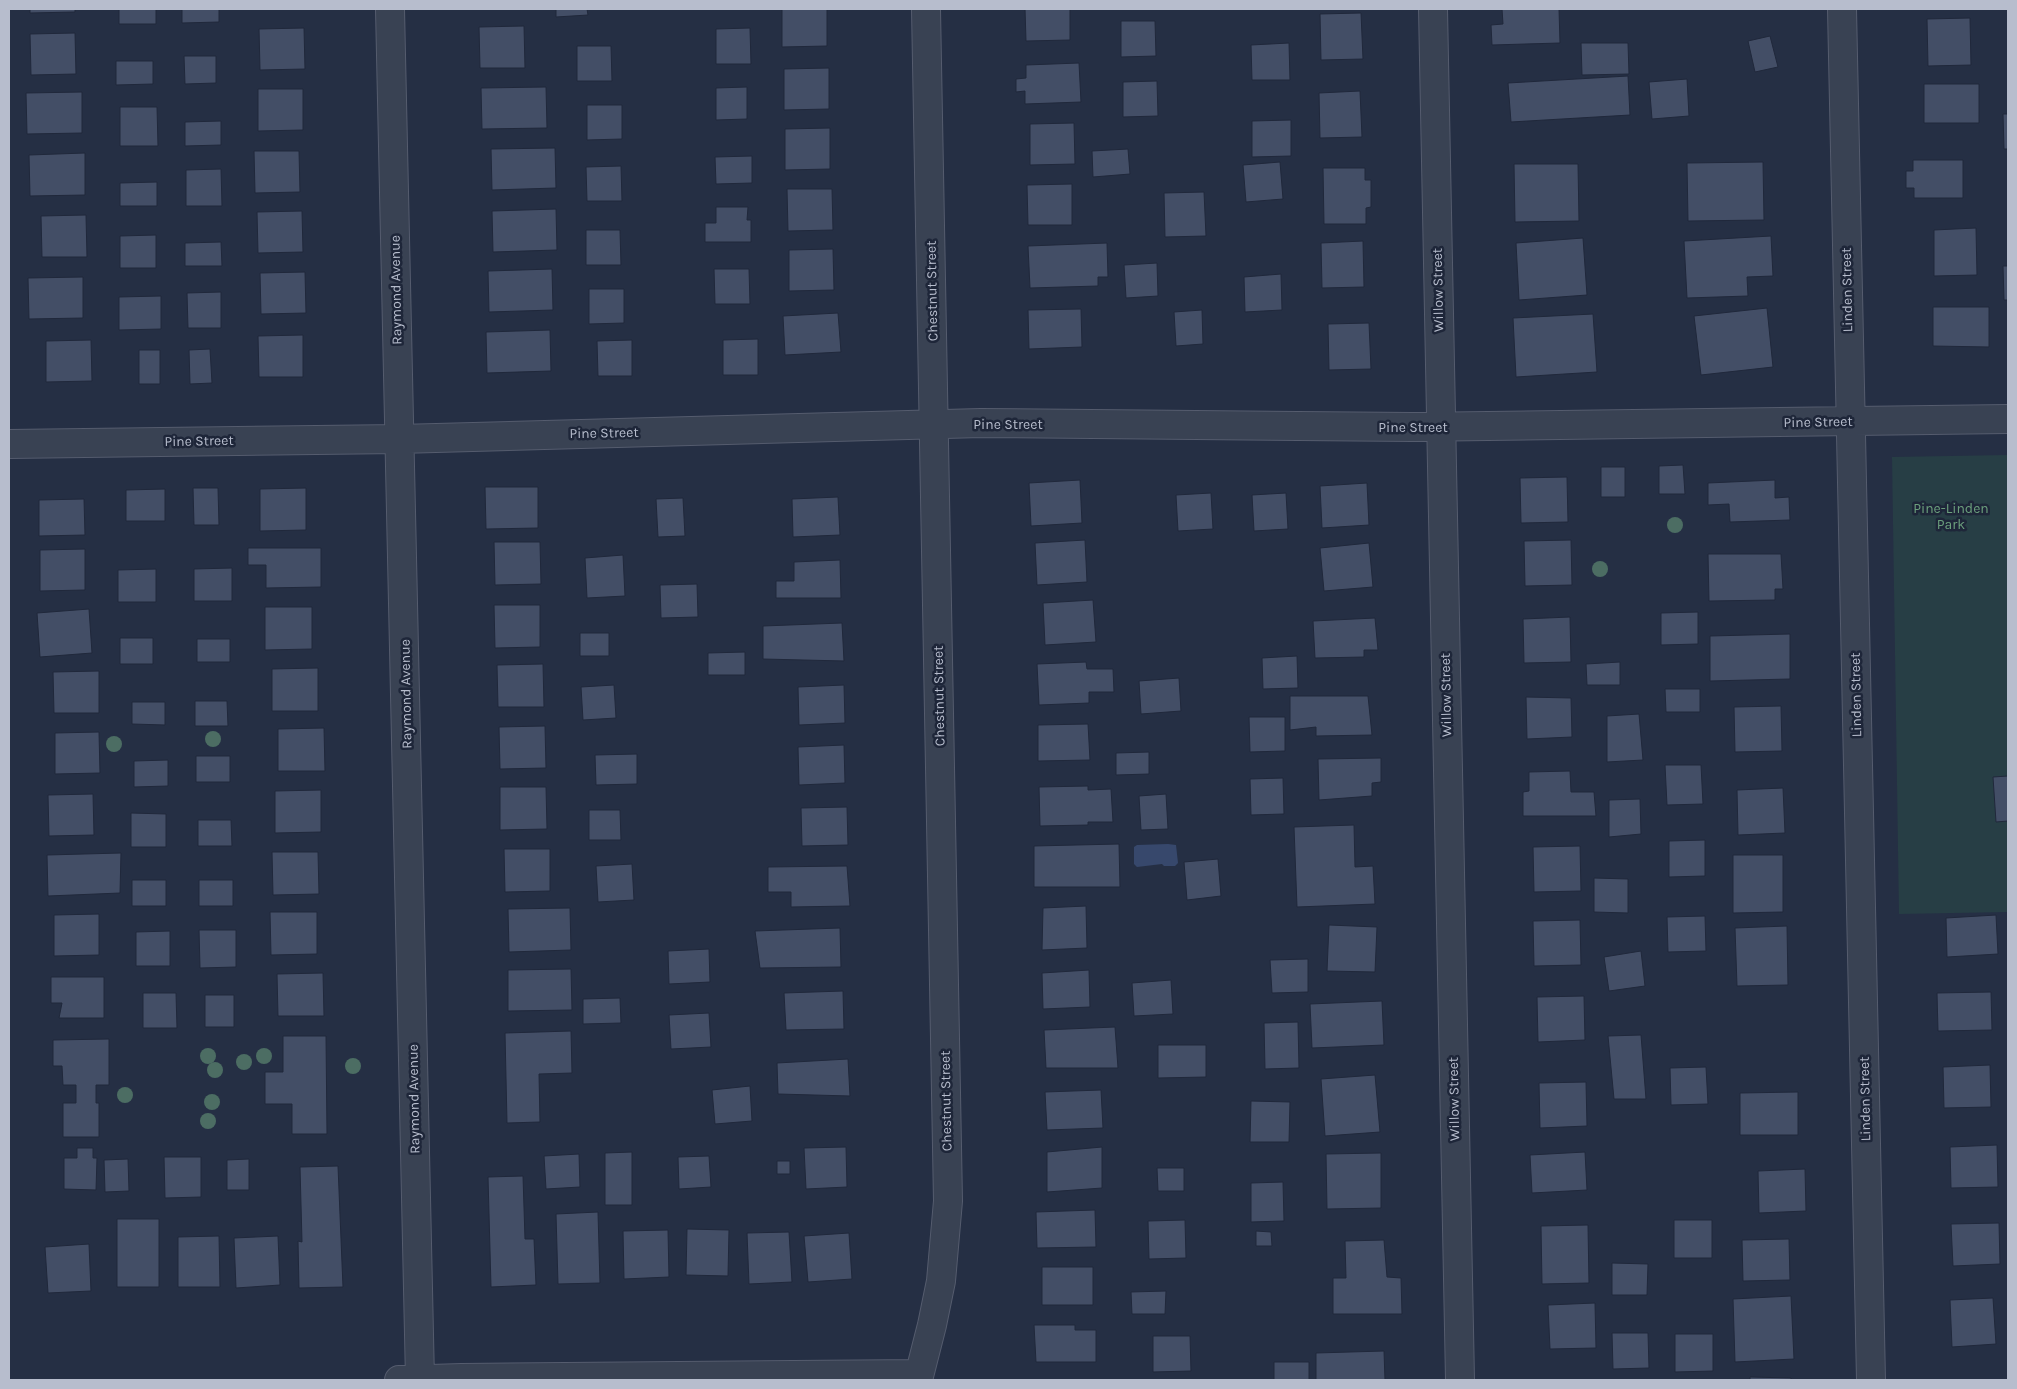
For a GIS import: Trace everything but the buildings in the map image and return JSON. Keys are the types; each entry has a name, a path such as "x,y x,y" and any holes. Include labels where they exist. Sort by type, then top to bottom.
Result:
{"street":[{"name":"Raymond Avenue","path":"390,9 420,1380"},
{"name":"Chestnut Street","path":"918,1377 941,1281 948,1201 926,9"},
{"name":"Willow Street","path":"1433,9 1460,1380"},
{"name":"Linden Street","path":"1842,9 1849,422 1871,1380"},
{"name":"Pine Street","path":"9,444 399,439 991,423 1441,427 2008,419"},
{"path":"399,1380 472,1378 918,1377"}],"green space":[{"name":"Pine-Linden Park","path":"2008,455 2008,912 1899,914 1892,457"}],"water":[{"path":"1137,845 1176,845 1178,863 1175,866 1164,866 1162,864 1137,867 1134,864 1134,847"}]}
